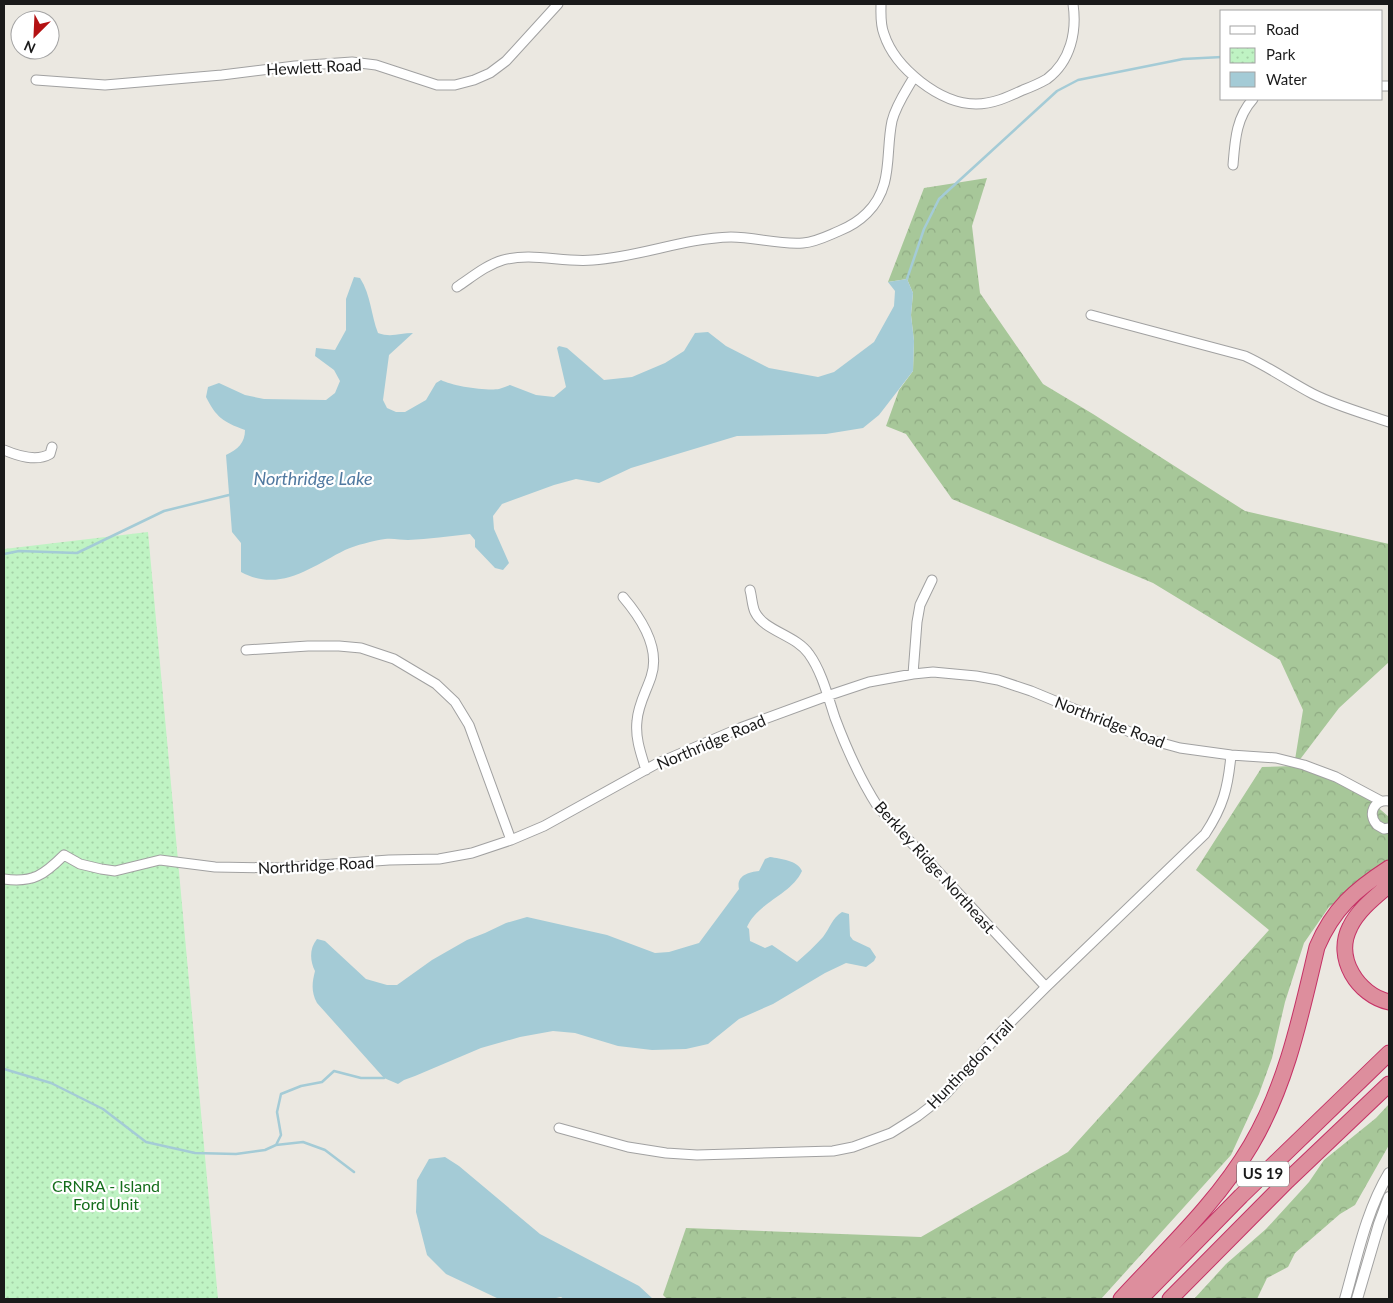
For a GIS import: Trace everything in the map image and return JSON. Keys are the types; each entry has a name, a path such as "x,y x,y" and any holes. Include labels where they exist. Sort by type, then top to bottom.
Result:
{"highway":[{"path":"1121,1299 1211,1201 1252,1144 1274,1100 1282,1078 1317,947 1324,932 1331,919 1347,900 1389,868"},
{"path":"1389,886 1373,899 1354,920 1346,940 1346,953 1350,971 1360,986 1375,997 1389,1002"},
{"name":"US 19","path":"1140,1299 1228,1208 1389,1053"},
{"name":"US 19","path":"1170,1299 1287,1181 1389,1084"}],"street":[{"name":"Hewlett Road","path":"36,80 106,85 352,62 376,65 437,85 455,85 490,73 506,61 558,4"},
{"path":"881,4 880,17 883,33 890,48 914,77 937,93 960,102 975,104 989,103 1006,98 1047,79 1057,69 1067,56 1074,31 1075,17 1073,4"},
{"path":"458,287 489,266 513,258 528,256 575,261 594,260 700,239 731,237 804,243 820,240 846,228 867,214 882,192 888,172 889,138 893,119 900,100 914,77"},
{"path":"1233,165 1239,121 1252,100"},
{"path":"1090,315 1245,356 1259,362 1310,393 1334,404 1389,422"},
{"path":"4,450 29,458 44,457 50,454 52,447"},
{"path":"913,674 916,622 920,605 932,580"},
{"name":"Berkley Ridge Northeast","path":"750,590 754,612 760,619 794,639 808,653 817,667 849,756 878,807 1046,987"},
{"path":"624,597 642,623 653,653 652,675 640,703 636,722 638,741 646,770"},
{"path":"246,650 308,646 361,648 394,660 436,684 455,702 469,725 511,840"},
{"name":"Northridge Road","path":"4,879 22,882 47,872 64,856 80,864 115,871 160,860 215,867 279,868 389,860 439,859 472,853 511,840 544,826 646,770 740,728 870,682 913,674 955,673 998,680 1031,691 1147,739 1180,748 1231,755 1276,758 1304,765 1336,777 1356,789 1386,800"},
{"name":"Huntingdon Trail","path":"559,1128 628,1147 666,1153 698,1154 833,1151 853,1147 891,1132 944,1096 1002,1031 1205,834 1217,816 1225,798 1231,755"},
{"name":"Northridge Road","path":"1356,789 1365,798 1376,824 1380,828 1388,829"},
{"name":"Northridge Road","path":"1372,813 1376,804 1386,800"},
{"path":"1345,1299 1368,1220 1389,1173"},
{"path":"1357,1299 1389,1197"}],"green space":[{"path":"987,178 972,226 980,293 1043,384 1245,511 1389,544 1389,662 1339,708 1295,766 1349,787 1366,797 1389,817 1389,861 1329,907 1304,943 1285,1002 1272,1058 1259,1094 1231,1155 1101,1299 667,1299 663,1295 686,1228 921,1237 1068,1152 1269,930 1196,870 1262,767 1294,766 1303,710 1280,660 1153,583 952,499 906,434 886,426 899,390 913,371 914,341 911,315 913,293 907,279 888,282 924,188"},
{"name":"CRNRA - Island Ford Unit","path":"148,532 218,1299 4,1299 4,549"},
{"path":"1389,1104 1389,1145 1355,1205 1340,1214 1295,1253 1288,1267 1267,1278 1257,1299 1194,1299 1226,1264 1266,1229 1309,1182 1324,1160 1376,1118"}],"water":[{"name":"Northridge Lake","path":"354,277 360,278 364,285 378,333 391,335 413,333 389,355 383,400 387,408 396,412 405,412 426,400 436,383 441,380 478,389 499,389 510,385 536,395 554,397 566,387 557,348 559,346 567,348 604,380 632,377 665,363 684,351 695,333 708,332 726,346 769,368 818,377 834,372 874,342 894,306 895,291 888,282 907,279 913,293 911,315 914,341 913,371 879,415 863,428 826,434 737,436 631,468 599,483 576,479 502,504 493,516 494,529 509,563 503,570 495,568 475,547 475,540 470,534 416,540 388,539 375,541 345,550 295,575 269,580 255,578 241,572 241,543 232,532 226,455 240,445 244,439 245,430 231,424 217,414 206,397 208,387 219,383 245,395 264,399 326,400 335,393 340,381 334,370 315,356 316,348 335,350 346,330 346,299"},
{"path":"770,857 793,862 802,871 783,893 752,918 747,927 749,929 750,941 765,948 772,945 797,962 823,937 833,920 842,912 849,914 850,936 853,940 870,948 876,957 866,967 846,963 825,973 773,1004 739,1019 708,1044 686,1049 652,1050 618,1046 575,1033 553,1031 520,1037 481,1048 398,1084 384,1078 317,1003 314,995 315,971 311,955 317,939 325,941 366,979 387,985 397,985 432,960 467,940 506,923 527,917 607,935 655,953 669,952 699,943 739,889 741,878 751,872 759,871 765,859"},
{"path":"445,1157 459,1166 540,1234 639,1286 653,1299 564,1299 561,1297 551,1299 499,1299 446,1274 427,1255 416,1212 417,1180 429,1159"}],"waterway":[{"path":"907,279 924,229 939,199 1057,91 1078,80 1183,59 1220,57"},
{"path":"4,554 19,551 77,553 164,511 229,495"},
{"path":"4,1069 51,1083 103,1109 146,1142 195,1153 236,1154 265,1150 276,1145 281,1135 277,1112 281,1094 301,1086 322,1082 334,1071 361,1078 384,1078"},
{"path":"276,1145 303,1142 325,1150 354,1172"}]}
